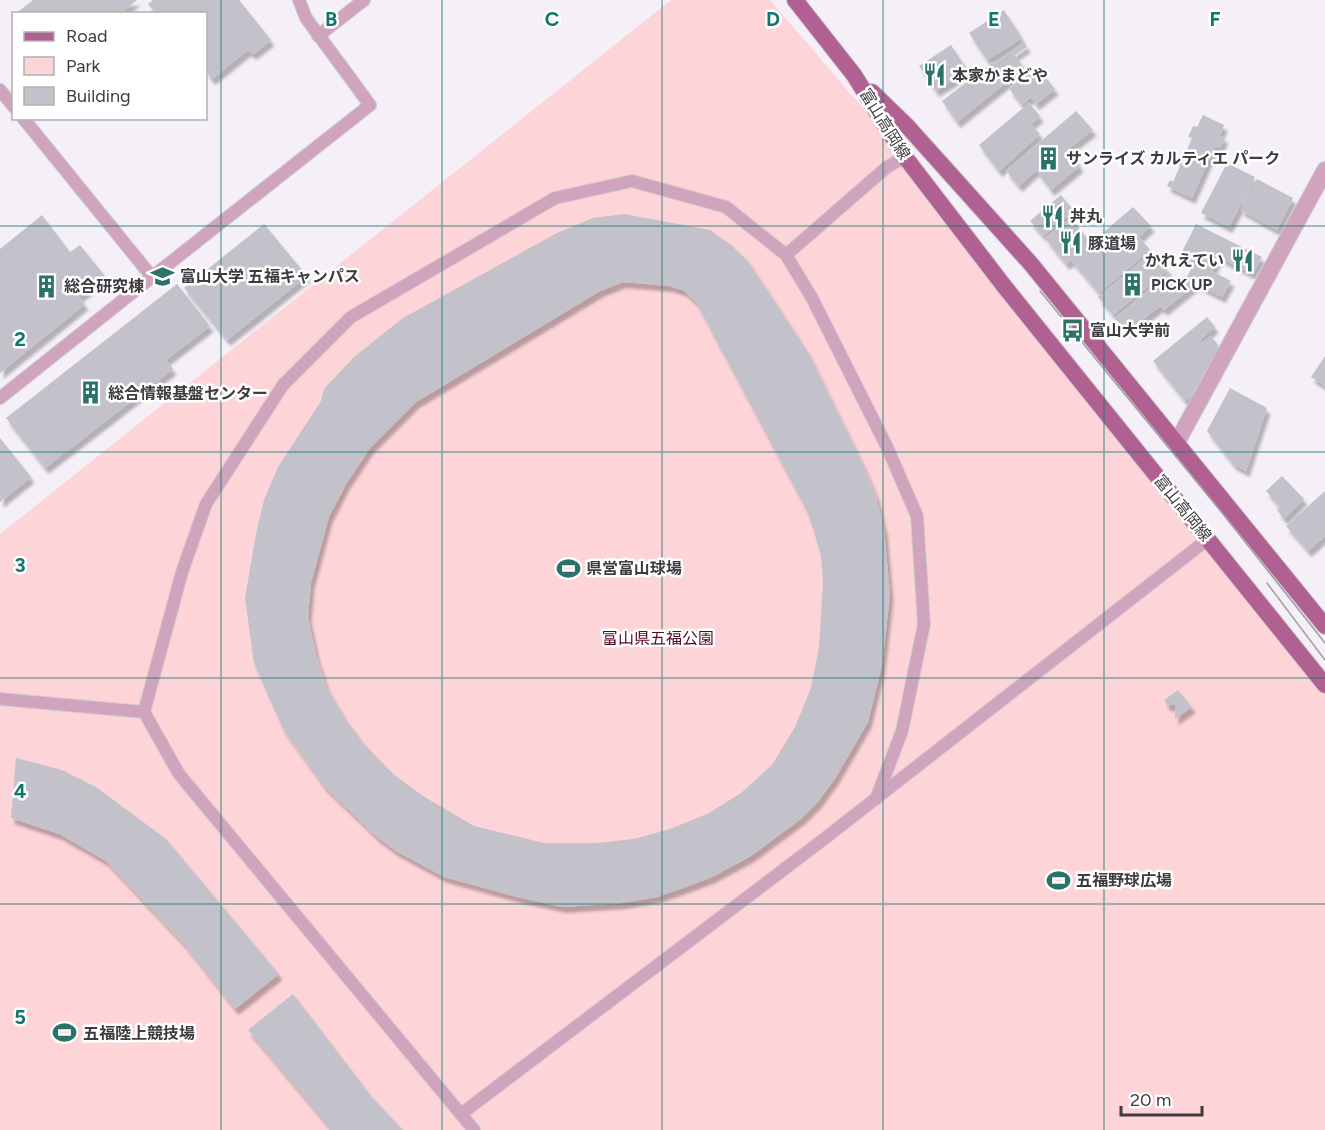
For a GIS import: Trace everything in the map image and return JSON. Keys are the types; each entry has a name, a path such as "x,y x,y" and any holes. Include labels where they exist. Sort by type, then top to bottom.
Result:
{"main road":[{"path":"795,0 854,75"},
{"name":"富山高岡線","path":"854,75 905,157 1005,286 1325,685"},
{"name":"富山高岡線","path":"854,75 908,127 1031,264 1325,626"}],"street":[{"path":"1177,442 1325,170"}],"lane":[{"path":"0,398 370,105 318,36 306,18 299,0"},
{"path":"318,36 364,0"},
{"path":"0,90 12,105"},
{"path":"25,120 152,277"},
{"path":"786,255 887,167 905,157"},
{"path":"474,1130 179,774 144,712 182,572 206,504 283,386 351,317 555,198 632,181 726,207 786,255 812,298 887,447 917,516 924,624 902,731 876,799"},
{"path":"461,1114 876,799 1208,539"},
{"path":"0,699 144,712"}],"green space":[{"name":"富山県五福公園","path":"671,0 770,0 905,157 1208,539 1325,695 1325,1130 0,1130 0,534"}],"building":[{"path":"33,0 137,0 122,12 18,12"},
{"path":"153,0 239,0 271,40 253,54 248,50 212,79 207,73 207,12 154,12 148,4"},
{"path":"1004,10 1022,38 987,60 969,33"},
{"path":"1024,42 1027,47 1015,55 1024,68 957,122 942,101 993,62 994,64"},
{"path":"951,45 968,71 936,91 919,66"},
{"path":"1037,67 1055,89 1036,104 1031,97 1022,105 1009,89"},
{"path":"1029,103 1040,116 1031,124 1040,134 999,171 979,145"},
{"name":"サンライズ カルティエ パーク","path":"1076,111 1093,130 1068,149 1080,166 1051,190 1036,170 1019,186 1006,171"},
{"path":"1203,115 1224,125 1220,136 1225,137 1220,148 1215,146 1192,198 1167,186 1170,180 1173,182 1180,166 1177,164 1182,153 1185,155 1192,138 1188,137 1193,126 1197,127"},
{"path":"1227,163 1255,177 1229,227 1201,213"},
{"path":"1257,179 1293,198 1277,230 1241,210 1244,199"},
{"name":"丼丸","path":"1061,195 1074,211 1043,236 1030,221"},
{"path":"1133,207 1151,226 1139,237 1150,250 1099,293 1071,260 1066,264 1045,238 1071,218 1091,243"},
{"path":"624,214 710,230 748,261 807,351 862,463 876,496 884,529 890,595 882,665 868,722 836,777 818,802 802,818 751,856 712,877 691,885 657,897 622,903 563,907 444,877 396,851 377,837 324,786 283,729 254,663 245,598 264,500 278,467 321,401 324,389 354,357 403,318 555,234 593,218","holes":["623,282 669,286 684,291 696,302 806,509 813,528 821,556 823,581 819,647 811,688 795,727 772,765 741,793 709,813 670,829 634,839 596,843 544,843 474,826 423,796 393,774 365,745 344,717 326,686 316,655 308,617 311,583 329,517 346,484 370,448 416,402 600,291"]},
{"name":"総合研究棟","path":"42,215 70,252 80,245 105,276 79,297 85,304 0,373 0,249"},
{"name":"総合情報基盤センター","path":"264,224 307,276 227,340 184,288"},
{"name":"かれえてい","path":"1196,224 1262,257 1252,274 1219,257 1212,271 1231,281 1222,297 1196,284 1164,310 1160,306 1127,332 1115,318 1169,273 1177,282 1188,275 1194,263 1180,256"},
{"name":"PICK UP","path":"1153,252 1168,270 1113,315 1098,297"},
{"name":"総合情報基盤センター","path":"177,284 210,326 166,360 173,369 45,468 6,418"},
{"path":"1207,317 1215,327 1200,340 1202,343 1211,336 1218,345 1193,394 1185,401 1153,361"},
{"path":"1325,356 1325,386 1311,377"},
{"path":"1230,388 1267,408 1246,471 1233,464 1207,431"},
{"path":"0,438 31,477 0,502"},
{"path":"1282,476 1304,499 1284,519 1277,510 1280,507 1266,491"},
{"path":"1325,491 1325,536 1308,551 1286,526"},
{"path":"1178,690 1192,707 1175,719 1175,705 1167,705 1164,700"},
{"path":"16,758 62,770 96,787 166,839 279,974 235,1009 185,945 106,861 59,834 11,818"},
{"path":"293,994 371,1096 403,1130 332,1130 248,1030"}],"tram line":[{"path":"1040,291 1223,514 1325,643"},
{"path":"1267,583 1325,660"}],"place":[{"name":"本家かまどや","path":"934,75"},
{"name":"サンライズ カルティエ パーク","path":"1048,158"},
{"name":"丼丸","path":"1052,216"},
{"name":"豚道場","path":"1070,243"},
{"name":"かれえてい","path":"1242,260"},
{"name":"富山大学 五福キャンパス","path":"162,276"},
{"name":"PICK UP","path":"1133,284"},
{"name":"総合研究棟","path":"46,286"},
{"name":"富山大学前","path":"1072,330"},
{"name":"総合情報基盤センター","path":"90,393"},
{"name":"県営富山球場","path":"568,568"},
{"name":"五福野球広場","path":"1058,880"},
{"name":"五福陸上競技場","path":"65,1033"}]}
